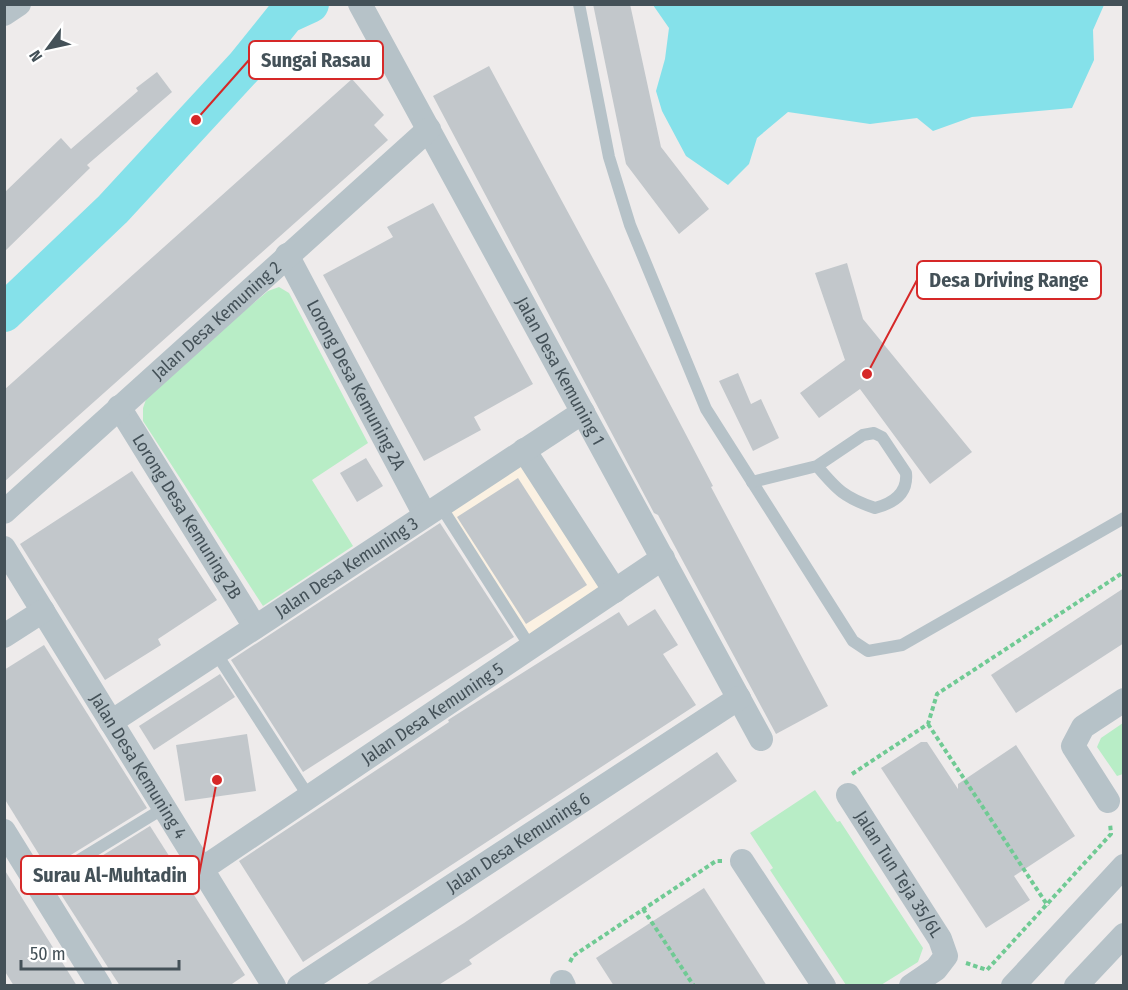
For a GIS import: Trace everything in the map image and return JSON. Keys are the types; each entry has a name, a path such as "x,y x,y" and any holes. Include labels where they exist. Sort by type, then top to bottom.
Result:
{"street":[{"path":"4,14 19,4"},
{"name":"Jalan Desa Kemuning 1","path":"360,4 761,738"},
{"name":"Jalan Desa Kemuning 2","path":"4,512 429,129"},
{"name":"Lorong Desa Kemuning 2A","path":"287,255 433,510"},
{"name":"Lorong Desa Kemuning 2B","path":"119,407 255,627"},
{"name":"Jalan Desa Kemuning 3","path":"111,722 583,412"},
{"path":"524,450 615,591"},
{"name":"Jalan Desa Kemuning 4","path":"4,548 274,986"},
{"name":"Jalan Desa Kemuning 5","path":"202,869 663,558"},
{"path":"4,636 43,611"},
{"name":"Jalan Desa Kemuning 6","path":"298,986 740,698"},
{"path":"1108,801 1073,746 1083,727 1124,700"},
{"name":"Jalan Tun Teja 35/6L","path":"848,795 940,939 946,956"},
{"path":"4,831 100,986"},
{"path":"742,861 824,986"},
{"path":"1013,986 1124,866"},
{"path":"1076,986 1124,935"},
{"path":"911,986 936,969 946,956"}],"lane":[{"path":"579,4 609,157 630,225 706,409 853,641 868,651 902,645 1124,518"},
{"path":"752,482 817,466 863,435 874,433 882,437 906,473 903,493 898,498 875,508 850,500 838,491 817,466"},
{"path":"433,510 531,648"},
{"path":"216,653 309,797"},
{"path":"38,885 164,808"}],"path":[{"path":"848,795 849,776 928,724 937,694 1124,572"},
{"path":"928,724 1048,906"},
{"path":"946,956 987,970 1048,906 1111,834 1108,801"},
{"path":"563,984 573,956 716,861 742,861"},
{"path":"643,909 694,986"}],"shaded area":[{"path":"523,463 605,589 532,639 449,511"}],"green space":[{"path":"279,287 289,293 368,443 312,480 353,546 263,606 143,421 143,408 149,391 268,291"},
{"path":"1123,723 1123,774 1117,776 1097,747 1101,738"},
{"path":"815,790 837,822 840,821 923,948 918,962 881,985 846,985 770,870 773,868 750,833"}],"water":[{"path":"653,5 1104,5 1093,30 1094,60 1072,108 972,117 933,131 917,118 870,124 788,112 757,138 749,164 728,185 686,156 662,111 656,91 665,59 669,28"}],"building":[{"path":"593,4 630,4 661,147 709,209 679,234 626,164"},
{"path":"489,66 610,290 713,486 711,487 828,706 776,734 658,515 654,513 433,96"},
{"path":"157,72 172,92 87,165 90,168 4,252 4,193 61,138 71,149 138,91 136,88"},
{"path":"352,79 384,115 374,125 388,140 4,482 4,390"},
{"path":"433,203 533,384 474,417 481,430 424,461 323,275 393,237 387,227"},
{"path":"847,263 863,319 972,452 930,484 860,389 819,418 800,393 845,360 815,273"},
{"path":"738,373 751,404 761,399 779,438 753,451 719,381"},
{"path":"366,458 383,486 357,502 340,473"},
{"path":"132,471 217,600 158,639 161,645 105,680 20,544"},
{"path":"518,478 587,585 526,624 457,517"},
{"path":"440,523 514,637 303,772 231,660"},
{"path":"1124,588 1124,643 1016,713 991,675"},
{"path":"655,609 678,645 663,654 696,705 303,962 239,861 449,722 448,720 619,612 628,626"},
{"path":"44,645 147,808 48,869 4,798 4,670"},
{"path":"220,674 235,697 154,750 139,726"},
{"path":"247,734 256,791 185,801 176,745"},
{"path":"921,742 927,742 958,789 958,784 1016,745 1075,836 1014,876 1030,900 986,928 881,768"},
{"path":"717,752 737,781 469,960 472,964 437,986 364,986 464,923"},
{"path":"150,826 245,975 229,986 120,986 55,885"},
{"path":"4,869 77,986 14,986 4,970"},
{"path":"704,888 767,986 614,986 596,958"}],"waterway":[{"path":"4,313 113,209 245,66 286,15 310,4"}],"place":[{"name":"Sungai Rasau","path":"196,120"},
{"name":"Desa Driving Range","path":"867,374"},
{"name":"Surau Al-Muhtadin","path":"217,780"}]}
